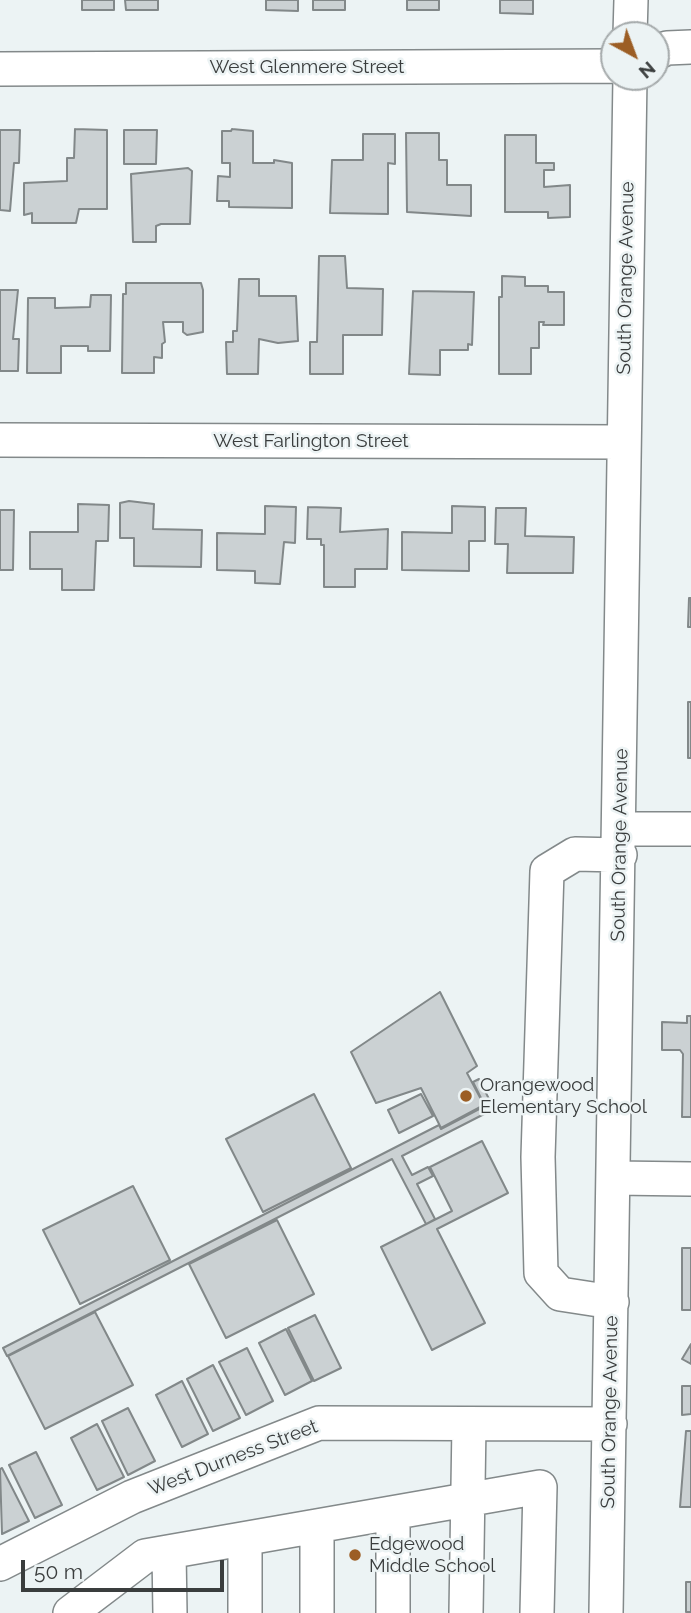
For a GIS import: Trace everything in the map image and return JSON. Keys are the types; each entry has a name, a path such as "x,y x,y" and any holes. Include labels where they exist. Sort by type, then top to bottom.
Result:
{"street":[{"path":"630,21 631,0"},
{"path":"670,48 691,47"},
{"name":"West Glenmere Street","path":"0,69 600,66"},
{"name":"South Orange Avenue","path":"606,1613 620,842 622,442 630,91"},
{"name":"West Farlington Street","path":"0,440 622,442"},
{"path":"612,1302 560,1294 541,1273 538,1157 547,871 575,854 620,842 691,829"},
{"path":"614,1178 691,1179"},
{"name":"West Durness Street","path":"0,1564 132,1497 319,1423 610,1424"},
{"path":"466,1613 469,1424"},
{"path":"70,1613 145,1556 393,1513 468,1497 540,1487 537,1613"},
{"path":"393,1513 393,1613"},
{"path":"317,1526 317,1613"},
{"path":"245,1613 246,1539"},
{"path":"169,1552 170,1613"}],"building":[{"path":"82,0 114,0 114,10 82,10"},
{"path":"125,0 158,0 158,10 126,10"},
{"path":"266,0 298,0 298,11 266,10"},
{"path":"313,0 345,0 345,10 313,10"},
{"path":"407,0 439,0 439,10 407,10"},
{"path":"500,0 533,0 533,14 500,13"},
{"path":"75,129 107,130 107,209 79,209 76,223 32,223 32,213 24,215 24,183 67,181 67,158 74,158"},
{"path":"0,130 20,130 19,163 14,163 10,211 0,210"},
{"path":"124,130 157,130 156,164 124,164"},
{"path":"222,131 253,131 253,163 274,163 274,160 292,163 292,208 229,207 229,201 217,201 218,176 230,177 230,163 222,163"},
{"path":"406,133 439,133 439,160 447,160 447,185 471,185 471,216 407,212"},
{"path":"363,134 395,134 395,164 388,163 388,214 330,213 332,160 363,160"},
{"path":"505,135 536,135 536,163 554,163 554,170 544,170 544,187 570,185 570,217 548,218 548,212 505,212"},
{"path":"188,168 192,171 190,224 161,224 156,226 156,242 133,242 131,174"},
{"path":"319,256 345,256 347,288 383,289 382,335 343,335 343,374 310,374 310,342 317,342"},
{"path":"502,276 525,277 525,286 548,286 548,292 564,292 564,325 543,325 544,322 539,322 539,348 531,348 531,374 499,374 499,297 502,297"},
{"path":"239,279 259,279 259,296 296,296 298,341 278,343 259,339 258,374 227,374 226,342 233,342 233,331 237,331"},
{"path":"126,283 201,283 203,332 187,335 183,332 183,322 163,322 165,342 162,344 162,358 154,357 154,373 122,373 123,294 126,294"},
{"path":"0,290 18,290 13,339 19,339 18,371 0,371"},
{"path":"413,291 474,292 472,345 468,344 468,350 440,350 440,375 409,374"},
{"path":"91,295 111,295 110,351 88,351 88,346 61,346 61,373 27,373 28,298 55,298 55,308 90,307"},
{"path":"129,501 154,504 153,529 202,530 201,567 134,566 134,538 120,538 120,503"},
{"path":"78,504 109,505 108,541 96,541 94,590 62,590 62,569 30,569 30,532 78,532"},
{"path":"265,506 296,507 295,543 284,542 280,584 255,583 255,571 217,570 217,533 265,534"},
{"path":"452,506 485,507 485,541 469,541 469,571 402,570 402,532 452,533"},
{"path":"308,507 341,508 340,532 388,529 387,569 355,569 355,587 324,587 324,545 321,545 321,539 307,539"},
{"path":"496,508 526,508 525,536 574,537 573,573 507,573 508,544 495,544"},
{"path":"0,510 14,510 13,570 0,570"},
{"path":"691,598 691,627 688,627"},
{"path":"688,702 691,702 691,758 688,758"},
{"path":"440,992 477,1066 467,1073 484,1105 441,1128 421,1088 376,1103 351,1052"},
{"path":"687,1016 691,1016 691,1117 682,1117 683,1054 680,1050 662,1050 662,1022 687,1023"},
{"path":"479,1079 494,1109 402,1156 412,1175 428,1167 433,1176 417,1184 435,1219 426,1224 392,1159 7,1356 3,1348 439,1125 441,1129 485,1106 473,1082"},
{"path":"314,1094 351,1168 263,1212 226,1139"},
{"path":"421,1094 433,1116 399,1133 388,1110"},
{"path":"482,1141 508,1193 437,1229 485,1323 432,1350 381,1247 452,1211 430,1167"},
{"path":"133,1186 170,1260 80,1304 43,1230"},
{"path":"277,1220 314,1294 226,1338 189,1264"},
{"path":"682,1248 691,1248 691,1310 682,1310"},
{"path":"95,1312 133,1385 45,1429 8,1356"},
{"path":"315,1315 341,1368 314,1381 288,1328"},
{"path":"286,1329 312,1381 285,1395 259,1343"},
{"path":"691,1344 691,1364 682,1359"},
{"path":"247,1348 273,1401 246,1415 219,1362"},
{"path":"213,1365 240,1418 213,1431 187,1379"},
{"path":"182,1381 208,1434 182,1447 156,1395"},
{"path":"682,1386 691,1386 691,1414 682,1415"},
{"path":"128,1408 155,1461 128,1475 102,1421"},
{"path":"97,1424 124,1477 97,1490 71,1438"},
{"path":"686,1431 691,1431 691,1507 680,1507"},
{"path":"36,1452 62,1505 35,1518 9,1465"},
{"path":"2,1468 29,1521 2,1534 0,1469"},
{"path":"686,1582 691,1582 691,1612 686,1612"}],"place":[{"name":"Orangewood Elementary School","path":"466,1096"},
{"name":"Edgewood Middle School","path":"355,1555"}]}
